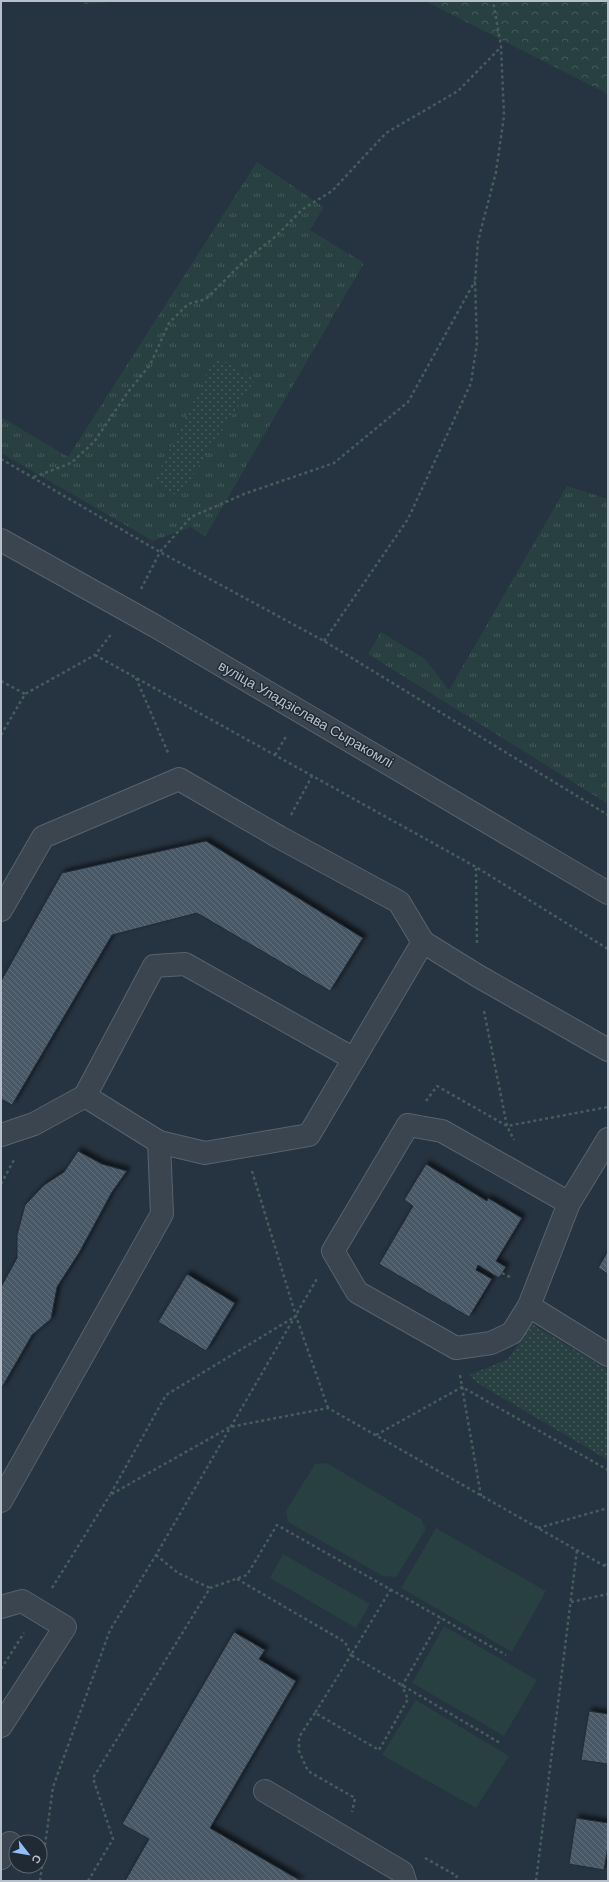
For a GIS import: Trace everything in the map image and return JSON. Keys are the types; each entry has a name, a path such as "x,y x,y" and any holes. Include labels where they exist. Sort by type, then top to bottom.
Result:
{"street":[{"name":"вуліца Уладзіслава Сыракомлі","path":"1,540 176,638 608,893"},
{"path":"1,910 43,837 179,779 279,837 398,902 423,942 478,976 608,1050"},
{"path":"85,1096 159,1142 205,1153 309,1135 423,942"},
{"path":"1,1135 34,1124 85,1096 154,966 185,964 354,1060"},
{"path":"569,1203 442,1131 408,1125 333,1251 357,1292 456,1348 491,1343 512,1333 529,1306 569,1203 608,1138"},
{"path":"1,1501 162,1214 159,1142"},
{"path":"529,1306 608,1355"},
{"path":"1,1607 22,1601 65,1627 1,1726"},
{"path":"265,1791 402,1872 405,1881"}],"path":[{"path":"324,641 408,520 471,383 477,343 475,281 478,240 496,172 504,116 502,46 493,1"},
{"path":"34,477 71,463 94,442 128,392 150,365 169,323 188,304 206,299 241,264 276,236 303,209 332,191 386,133 458,91 502,46"},
{"path":"160,552 191,517 244,494 334,463 408,402 475,281"},
{"path":"1,459 160,552 324,641 608,815"},
{"path":"1,735 25,694 95,655 476,867 608,949"},
{"path":"136,678 179,779"},
{"path":"1,681 25,694"},
{"path":"279,837 312,776"},
{"path":"476,867 478,976 507,1126 534,1183"},
{"path":"408,1125 437,1086 507,1126 608,1107"},
{"path":"244,1147 296,1316 328,1408"},
{"path":"40,1881 53,1788 110,1630 156,1555 333,1251"},
{"path":"1,1669 110,1495 166,1395 296,1316"},
{"path":"456,1348 481,1496"},
{"path":"376,1435 462,1387"},
{"path":"462,1387 608,1470"},
{"path":"110,1495 230,1427 328,1408 608,1568"},
{"path":"538,1528 608,1508"},
{"path":"88,1881 113,1839 93,1778 210,1588 247,1575 277,1525 506,1655"},
{"path":"536,1881 577,1550"},
{"path":"156,1555 178,1573 210,1588"},
{"path":"604,1566 608,1561"},
{"path":"236,1579 345,1642 350,1655 500,1743"},
{"path":"356,1816 352,1812 355,1798 308,1771 299,1751 299,1737 391,1589"},
{"path":"571,1602 608,1594"},
{"path":"402,1686 441,1618"},
{"path":"315,1713 379,1750 408,1699 402,1686"},
{"path":"424,1857 457,1876 454,1881"}],"green space":[{"path":"81,1 121,1 86,4"},
{"path":"426,1 608,1 608,94 431,4"},
{"path":"257,162 324,207 310,230 364,263 205,537 191,527 153,541 1,453 1,417 68,457"},
{"path":"216,356 255,380 179,497 154,482"},
{"path":"567,486 608,499 608,804 368,654 381,632 425,659 449,690"},
{"path":"532,1324 608,1370 608,1460 479,1384 469,1375 508,1359"},
{"path":"327,1463 421,1519 426,1529 396,1577 383,1576 288,1522 286,1511 315,1464"},
{"path":"436,1528 546,1591 512,1652 401,1588"},
{"path":"283,1554 370,1604 356,1628 270,1578"},
{"path":"444,1626 537,1680 504,1736 412,1683"},
{"path":"416,1700 509,1756 476,1808 382,1755"}],"building":[{"path":"206,841 363,938 330,991 197,913 112,935 12,1105 1,1099 1,981 62,873"},
{"path":"78,1151 102,1164 127,1171 112,1192 79,1253 57,1287 51,1319 32,1335 1,1389 1,1287 17,1258 17,1235 25,1205 44,1185 64,1172"},
{"path":"426,1164 487,1201 488,1198 522,1218 496,1261 506,1267 499,1278 478,1265 476,1270 492,1279 469,1317 379,1264 413,1206 404,1200"},
{"path":"608,1251 608,1274 598,1268"},
{"path":"187,1274 235,1303 206,1351 158,1322"},
{"path":"234,1632 265,1650 259,1659 296,1681 210,1828 301,1881 125,1881 149,1839 122,1824"},
{"path":"589,1711 608,1714 608,1764 581,1760"},
{"path":"576,1818 608,1823 608,1846 604,1870 569,1864"}]}
